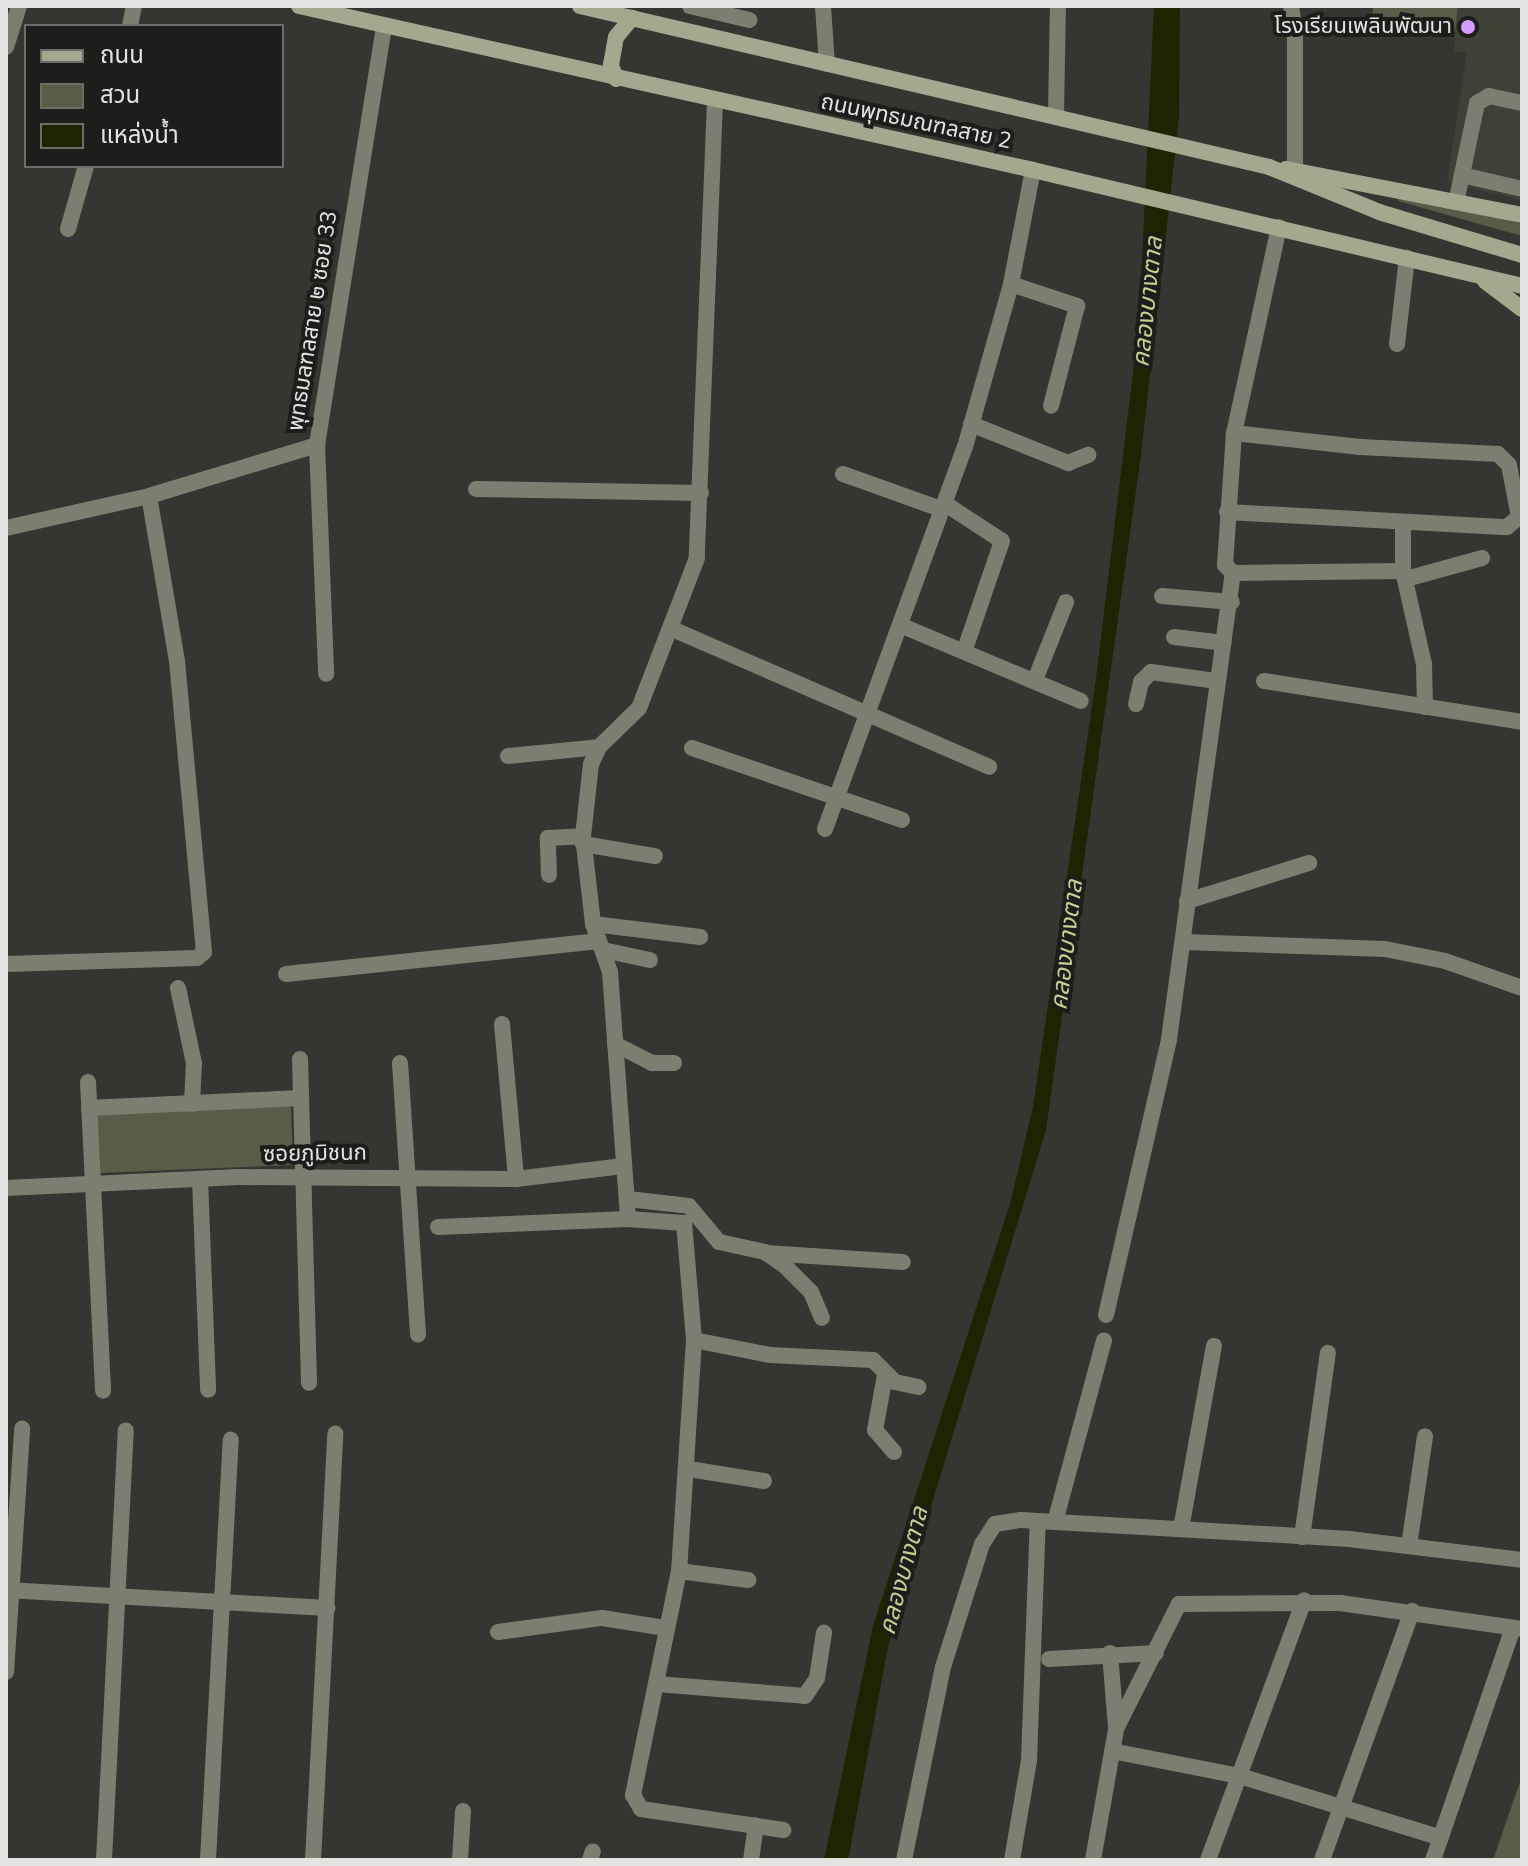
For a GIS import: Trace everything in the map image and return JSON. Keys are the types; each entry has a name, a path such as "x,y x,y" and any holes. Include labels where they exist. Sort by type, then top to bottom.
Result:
{"main road":[{"name":"ถนนพุทธมณฑลสาย 2","path":"299,6 1188,205 1522,286"},
{"name":"ถนนพุทธมณฑลสาย 2","path":"580,6 1140,134 1269,167 1366,207 1522,255"},
{"path":"616,79 611,65 616,37 632,18"},
{"path":"1269,167 1457,198 1522,215"},
{"path":"1475,274 1522,309"}],"street":[{"path":"6,47 19,6"},
{"path":"690,6 726,10 749,20"},
{"path":"823,6 827,64"},
{"path":"1056,116 1058,6"},
{"path":"1291,6 1295,31 1295,171"},
{"name":"พุทธมลฑลสาย ๒ ซอย 33","path":"6,528 149,496 317,445 384,27"},
{"path":"1457,198 1477,103 1489,96 1522,103"},
{"path":"628,1219 610,972 593,924 583,840 588,776 599,747 639,708 697,558 715,101"},
{"path":"68,229 85,168"},
{"path":"825,829 864,711 900,625 971,424 1011,284 1033,170"},
{"path":"1462,175 1522,189"},
{"path":"1279,227 1234,433 1225,565 1233,573 1404,575 1482,558"},
{"path":"1397,344 1407,258"},
{"path":"1011,284 1077,306 1051,406"},
{"path":"971,424 1068,463 1088,455"},
{"path":"1227,512 1403,522 1514,524 1519,517 1505,457 1234,433"},
{"path":"317,445 326,674"},
{"path":"843,474 943,506 1002,541 965,649"},
{"path":"476,489 701,493"},
{"path":"6,964 197,958 204,952 177,661 149,496"},
{"path":"1403,522 1404,575 1424,664 1425,707"},
{"path":"1106,1315 1159,1089 1183,942 1217,681 1232,602 1233,573"},
{"path":"1162,596 1232,602"},
{"path":"1035,680 1066,602"},
{"path":"900,625 965,649 1081,701"},
{"path":"670,628 989,767"},
{"path":"1174,637 1224,643"},
{"path":"1136,704 1141,682 1151,672 1217,681"},
{"path":"1264,681 1522,722"},
{"path":"508,756 599,747"},
{"path":"692,748 902,820"},
{"path":"549,875 548,838 583,840 655,856"},
{"path":"1187,901 1309,863"},
{"path":"593,924 700,937"},
{"path":"1183,942 1385,949 1445,961 1522,988"},
{"path":"286,974 601,946 650,960"},
{"path":"178,988 194,1063 192,1104"},
{"path":"502,1024 516,1179"},
{"path":"615,1044 652,1063 674,1063"},
{"path":"300,1059 309,1383"},
{"path":"400,1063 418,1334"},
{"path":"88,1082 103,1391"},
{"path":"89,1108 299,1098"},
{"name":"ซอยภูมิชนก","path":"6,1188 301,1176 407,1175 516,1179 623,1166"},
{"path":"200,1179 208,1390"},
{"path":"628,1199 689,1206 719,1242 765,1252 903,1262"},
{"path":"438,1227 628,1219 684,1223 694,1340 689,1469 679,1571 633,1795 638,1808 783,1830"},
{"path":"765,1252 801,1281 822,1318"},
{"path":"694,1340 770,1355 873,1360 885,1375 918,1387"},
{"path":"1012,1860 1029,1761 1046,1521 1104,1340"},
{"path":"1181,1529 1214,1346"},
{"path":"1302,1537 1328,1353"},
{"path":"885,1375 875,1430 894,1452"},
{"path":"6,1672 22,1429"},
{"path":"104,1860 126,1431"},
{"path":"313,1860 335,1434"},
{"path":"1409,1546 1425,1436"},
{"path":"208,1860 231,1440"},
{"path":"689,1469 764,1481"},
{"path":"904,1860 943,1667 982,1544 995,1524 1046,1521 1302,1537 1522,1559"},
{"path":"679,1571 748,1580"},
{"path":"9,1590 327,1608"},
{"path":"1208,1860 1304,1600"},
{"path":"1116,1729 1156,1653 1174,1608 1186,1601 1304,1600 1412,1611 1518,1629 1433,1860"},
{"path":"1322,1860 1412,1611"},
{"path":"498,1632 602,1618 666,1628"},
{"path":"657,1684 805,1696 817,1678 824,1633"},
{"path":"1049,1659 1110,1653 1156,1653"},
{"path":"1093,1860 1116,1729 1110,1653"},
{"path":"1112,1751 1240,1776 1441,1838"},
{"path":"460,1860 463,1811"},
{"path":"751,1860 756,1825"}],"shaded area":[{"path":"1373,6 1522,6 1522,200 1447,182 1467,51 1454,53 1455,31 1372,23"}],"green space":[{"path":"1373,6 1458,6 1455,31 1372,23"},
{"path":"1400,194 1522,224 1522,236 1398,201"},
{"path":"291,1104 293,1165 100,1173 97,1115"},
{"path":"1522,1776 1522,1860 1493,1860"}],"water":[{"name":"คลองบางตาล","path":"1154,6 1180,6 1179,118 1141,455 1046,1130 888,1647 848,1860 824,1860 873,1626 1010,1204 1033,1107 1096,679 1139,323"}],"place":[{"name":"โรงเรียนเพลินพัฒนา","path":"1468,27"}]}
